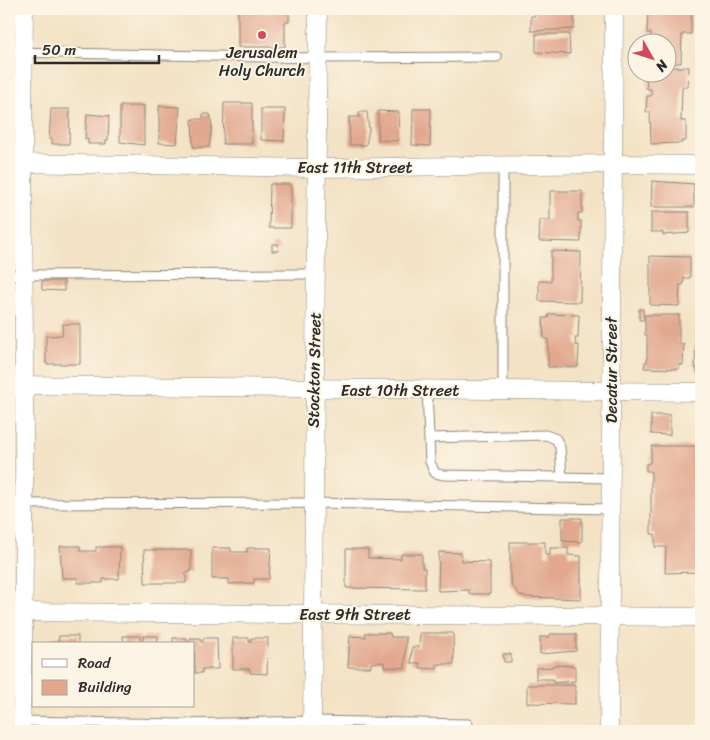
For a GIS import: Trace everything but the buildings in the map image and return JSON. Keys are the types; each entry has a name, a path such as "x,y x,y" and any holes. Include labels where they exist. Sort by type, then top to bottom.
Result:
{"street":[{"path":"18,721 16,612 16,52 24,9"},
{"name":"Stockton Street","path":"312,726 318,9"},
{"name":"Decatur Street","path":"609,731 614,9"},
{"name":"East 11th Street","path":"16,163 316,168 612,164 701,165"},
{"name":"East 10th Street","path":"16,385 314,390 701,392"},
{"name":"East 9th Street","path":"16,612 701,617"}],"lane":[{"path":"16,52 318,58 497,57"},
{"path":"502,390 503,165"},
{"path":"16,275 315,274"},
{"path":"427,390 430,462 435,473 443,475 610,478"},
{"path":"429,438 546,436 556,439 560,447 562,477"},
{"path":"16,504 313,503 610,509"},
{"path":"18,721 312,726 468,724 468,731"}],"place":[{"name":"Jerusalem Holy Church","path":"262,35"}]}
